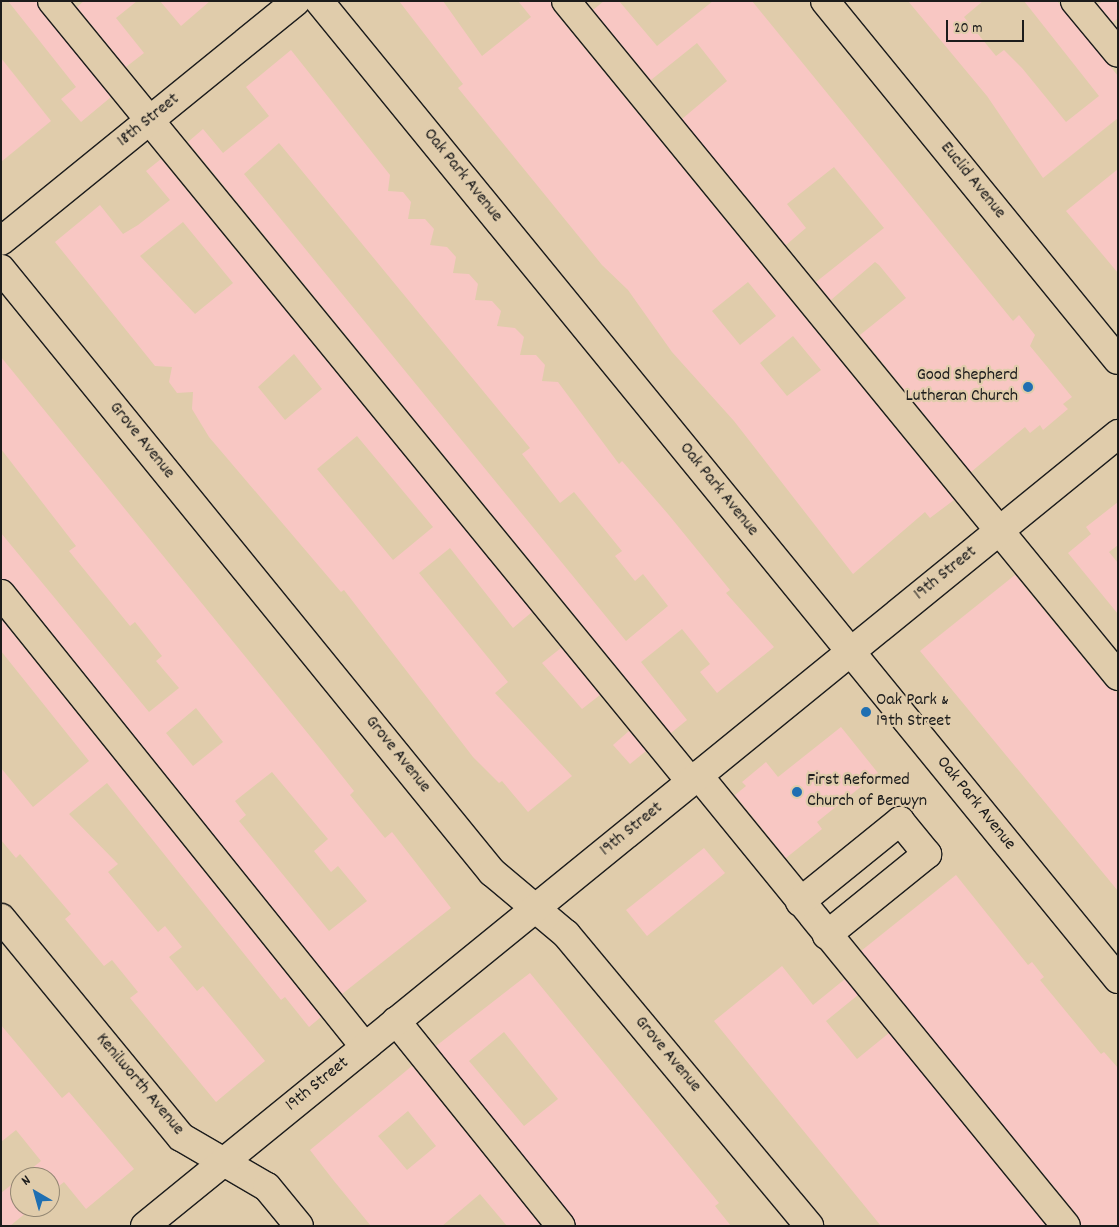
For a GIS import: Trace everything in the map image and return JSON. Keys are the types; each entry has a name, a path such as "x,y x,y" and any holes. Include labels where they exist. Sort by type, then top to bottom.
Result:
{"street":[{"path":"52,1 694,778 827,934 1066,1226"},
{"name":"18th Street","path":"1,241 296,1"},
{"name":"Oak Park Avenue","path":"319,1 1118,979"},
{"path":"566,1 1118,676"},
{"name":"Euclid Avenue","path":"825,1 1118,360"},
{"path":"1076,1 1118,53"},
{"name":"Grove Avenue","path":"1,269 492,872 566,934 809,1226"},
{"name":"19th Street","path":"145,1226 1118,434"},
{"path":"1,594 365,1047"},
{"path":"800,902 900,821 927,854 827,934"},
{"name":"Kenilworth Avenue","path":"1,918 181,1137 267,1187 299,1226"},
{"path":"396,1022 561,1226"}],"building":[{"path":"8,1 36,1 111,97 81,122 61,99 76,87"},
{"path":"84,1 137,1 116,18 144,53 126,67 77,7"},
{"path":"160,1 210,1 181,26"},
{"path":"399,1 443,1 482,56 531,17 518,1 551,1 554,11 954,500 930,518 925,512 853,574 734,421 672,352 628,290 602,265 458,88 463,84","holes":["748,282 776,316 740,345 712,311","793,336 821,370 787,396 760,363"]},
{"path":"604,1 619,1 657,46 713,1 752,1 1013,321 1019,315 1035,335 1030,346 1072,397 1063,404 1068,409 1043,430 1040,425 1030,433 1025,427 971,472 860,335 906,298 875,262 831,300 816,282 884,228 834,167 787,204 806,228 786,245 682,119 727,81 697,43 651,80 593,10"},
{"path":"908,1 983,1 964,17 996,56 1004,50 1022,68 1066,122 1099,96 1024,1 1057,1 1118,76 1118,118 1043,178 987,96"},
{"path":"1102,1 1118,1 1118,18 1113,22 1098,5"},
{"path":"291,50 390,175 388,191 403,192 411,202 408,219 425,219 434,229 430,245 447,247 456,257 453,273 469,274 478,284 475,300 492,301 501,311 497,326 515,328 524,337 520,355 536,355 545,365 542,381 558,382 619,464 622,461 668,514 730,590 726,593 774,647 717,693 700,672 710,664 682,629 641,662 687,720 671,733 188,142 203,129 223,153 269,116 246,87","holes":["279,143 530,448 522,454 560,503 574,492 622,551 615,556 635,581 643,574 668,606 626,641 244,174"]},
{"path":"1,58 51,121 1,162"},
{"path":"161,159 532,612 513,628 450,548 419,573 508,682 495,693 572,776 528,812 502,781 499,783 473,757 344,590 341,592 209,437 192,409 193,392 177,393 169,382 172,367 155,366 55,242 100,205 123,234 138,225 170,200 146,171","holes":["183,222 233,283 195,314 140,256","294,354 322,389 285,420 258,387","357,436 433,527 393,560 317,469"]},
{"path":"1118,169 1118,273 1066,211"},
{"path":"1,357 323,752 354,791 350,795 385,838 392,832 451,908 342,994 13,584 1,579 1,533 149,712 179,688 156,661 162,656 135,622 130,626 69,551 76,546 1,449","holes":["196,708 223,742 193,766 166,733","272,772 328,839 314,851 331,872 338,866 367,901 329,931 239,821 246,815 235,801"]},
{"path":"1118,502 1118,545 1109,552 1118,563 1118,614 1068,553 1091,534 1086,527"},
{"path":"1015,575 1106,686 1118,693 1118,891 920,651"},
{"path":"1,619 321,1017 309,1027 285,997 281,1000 107,783 69,814 118,864 108,872 158,932 165,926 182,947 169,957 197,991 203,986 265,1061 216,1102 130,998 138,992 112,960 104,966 65,919 71,914 20,854 16,858 1,840 1,768 33,807 89,761 1,651"},
{"path":"561,648 600,695 582,709 542,663"},
{"name":"First Reformed Church of Berwyn","path":"841,727 878,773 817,822 822,829 786,858 735,795 746,786 742,782 766,762 778,777"},
{"path":"629,731 646,751 630,764 613,745"},
{"path":"704,848 725,873 647,936 626,910"},
{"path":"956,875 1028,965 1032,962 1044,977 1040,980 1101,1054 1104,1052 1118,1068 1118,1226 1081,1226 1078,1216 861,951"},
{"path":"782,966 813,1005 845,979 858,995 826,1021 857,1059 889,1033 1046,1226 881,1226 714,1021"},
{"path":"530,973 719,1203 715,1206 731,1226 576,1226 436,1046","holes":["504,1032 558,1099 524,1126 469,1061"]},
{"path":"1,1025 62,1098 69,1092 134,1169 86,1209 64,1182 60,1185 60,1167 34,1167 41,1161 16,1130 1,1142"},
{"path":"412,1066 541,1226 507,1226 480,1194 442,1226 371,1226 310,1150","holes":["408,1111 436,1146 407,1170 378,1136"]},
{"path":"10,1186 10,1217 21,1217 10,1226 1,1226 1,1193"}],"place":[{"name":"Good Shepherd Lutheran Church","path":"1028,387"},
{"name":"Oak Park & 19th Street","path":"866,712"},
{"name":"First Reformed Church of Berwyn","path":"797,792"}]}
